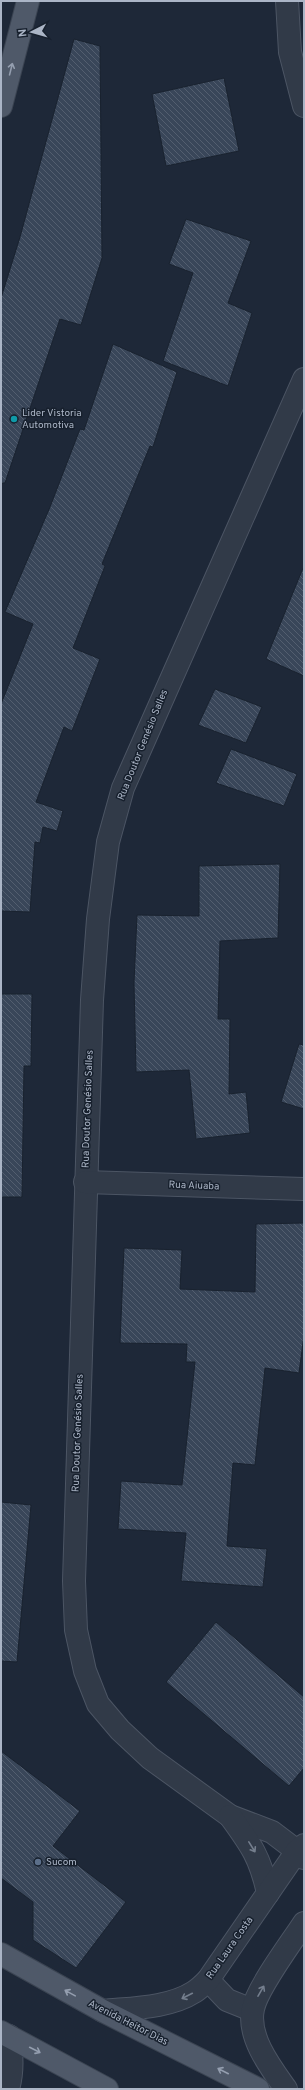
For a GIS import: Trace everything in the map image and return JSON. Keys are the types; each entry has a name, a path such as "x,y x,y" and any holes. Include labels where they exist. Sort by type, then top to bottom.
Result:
{"main road":[{"path":"1,106 28,1"},
{"name":"Avenida Heitor Dias","path":"1,1954 103,2011 258,2089"},
{"path":"5,2034 107,2089"}],"street":[{"path":"287,1 290,52 304,106"},
{"name":"Rua Doutor Genésio Salles","path":"302,1851 272,1832 230,1816 150,1758 120,1730 98,1704 85,1671 76,1630 74,1581 85,1182 92,1000 98,919 108,842 121,794 145,736 304,379"},
{"name":"Rua Aiuaba","path":"85,1182 304,1189"},
{"name":"Rua Doutor Genésio Salles","path":"230,1816 254,1850 263,1870 268,1893"},
{"name":"Rua Laura Costa","path":"103,2011 181,1999 195,1992 208,1980 268,1893 302,1851"},
{"path":"286,2089 260,2049 254,2030 252,2010 259,1994 304,1923"},
{"path":"208,1980 227,2000 252,2010"},
{"path":"5,2034 12,2056 12,2074 8,2089"}],"building":[{"path":"74,39 100,46 102,258 81,325 60,319 5,483 1,483 1,298 20,237"},
{"path":"224,78 239,151 166,166 152,94"},
{"path":"186,219 251,241 228,303 252,313 228,386 163,361 193,273 169,264"},
{"path":"113,344 177,372 153,447 150,446 102,564 105,566 73,648 100,659 72,731 64,727 36,802 63,811 57,831 43,827 40,843 35,842 30,912 1,911 1,704 33,624 5,612 50,507 80,429 84,430"},
{"path":"304,568 304,676 266,659"},
{"path":"215,689 262,707 246,743 198,725"},
{"path":"231,749 297,774 284,806 216,783"},
{"path":"280,864 278,938 220,941 218,1019 230,1019 229,1094 246,1092 250,1133 196,1139 189,1070 136,1072 134,983 137,915 199,916 199,866"},
{"path":"1,994 32,994 31,1066 24,1066 22,1197 1,1197"},
{"path":"299,1044 304,1045 304,1109 281,1102"},
{"path":"304,1223 304,1335 299,1373 265,1368 255,1465 233,1463 227,1546 267,1549 263,1587 181,1581 186,1533 118,1529 121,1481 182,1485 195,1362 186,1362 187,1344 120,1343 124,1248 182,1250 180,1289 255,1292 256,1224"},
{"path":"1,1502 31,1505 17,1662 1,1661"},
{"path":"216,1622 304,1697 304,1768 289,1786 166,1682"},
{"name":"Sucom","path":"1,1751 80,1811 53,1846 126,1902 76,1968 33,1940 33,1902 1,1878"}],"place":[{"name":"Lider Vistoria Automotiva","path":"14,419"},
{"name":"Sucom","path":"38,1862"}]}
